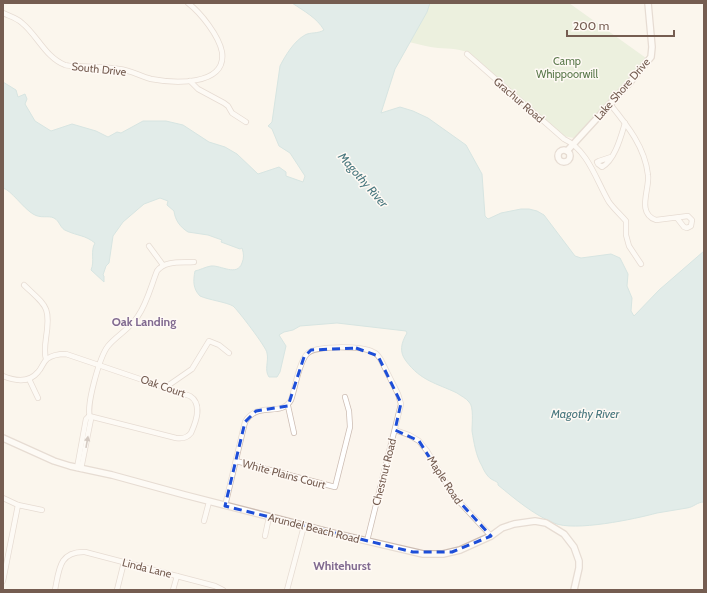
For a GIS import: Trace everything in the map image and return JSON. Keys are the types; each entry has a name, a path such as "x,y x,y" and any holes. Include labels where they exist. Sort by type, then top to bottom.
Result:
{"street":[{"name":"South Drive","path":"3,13 22,23 51,56 65,65 120,69 150,79 190,81 204,79 213,74 220,66 222,54 217,38 188,3"},
{"name":"Lake Shore Drive","path":"567,151 642,69 651,57 652,47 648,3"},
{"name":"Grachur Road","path":"467,54 564,139 573,144"},
{"path":"190,81 198,89 224,103 228,106 232,113 246,122"},
{"path":"610,104 625,123 637,142 647,171 648,183 644,200 647,210 653,219 656,220 677,218"},
{"path":"611,157 616,151 625,123"},
{"path":"573,144 586,159 613,207 626,221 626,232 629,246 641,264"},
{"path":"149,246 163,265"},
{"path":"79,468 86,419 89,416 91,399 99,364 108,347 128,329 139,315 157,271 163,265 194,262"},
{"path":"3,376 15,380 29,379 38,372 46,359 45,350 49,322 48,312 43,303 24,285"},
{"path":"166,387 192,369 210,341 219,345 229,353"},
{"name":"Chestnut Road","path":"288,406 303,360 308,352 316,349 365,349 372,351 378,356 400,403 395,430 366,541"},
{"name":"Oak Court","path":"46,359 54,355 64,354 99,364 190,396 197,403 198,410 191,433 186,437 176,438 89,416"},
{"path":"29,379 38,398"},
{"name":"White Plains Court","path":"236,461 335,487 350,427 349,410 345,397"},
{"path":"225,506 245,422 250,416 259,410 288,406 294,433"},
{"name":"Maple Road","path":"395,430 409,435 419,441 461,506 491,536"},
{"name":"Arundel Beach Road","path":"3,438 61,464 114,476 209,502 413,552 443,554 460,550 491,536 508,525 524,522 540,522 558,530 570,540 577,554 579,568 574,590"},
{"path":"3,498 18,504 42,510"},
{"path":"204,520 209,502"},
{"path":"3,581 18,504"},
{"path":"264,536 269,517"},
{"path":"287,590 304,526"},
{"name":"Linda Lane","path":"55,590 61,564 70,554 79,552 85,552 215,586 223,590"},
{"path":"117,590 124,562"},
{"path":"173,590 177,576"}],"highlighted area":[{"path":"356,348 378,356 401,403 395,430 419,441 454,496 491,536 452,552 413,552 225,506 245,422 256,411 288,406 304,357 311,350"}],"green space":[{"name":"Camp Whippoorwill","path":"430,3 569,3 646,58 614,98 574,138 563,136 472,55 460,50 434,48 409,42 427,12"}],"water":[{"name":"Magothy River","path":"292,3 430,3 427,12 395,69 381,113 400,107 413,111 428,118 466,145 482,174 485,216 488,219 501,213 521,209 537,211 544,215 575,256 581,258 611,254 620,258 628,274 627,286 632,298 631,311 634,316 659,290 704,251 704,502 692,507 605,524 575,526 563,525 547,520 525,506 486,474 478,458 474,445 471,404 457,393 429,381 412,368 402,354 402,344 407,333 406,331 337,323 300,326 279,335 286,346 280,372 277,377 269,377 267,371 266,350 240,314 233,306 200,296 194,285 195,271 211,266 233,270 240,267 243,258 242,248 240,249 221,242 222,240 208,235 188,232 178,223 174,211 167,205 168,201 160,198 144,204 123,222 113,236 109,263 106,266 103,275 104,282 91,270 95,243 85,237 65,230 54,218 33,214 10,192 3,188 3,82 16,90 18,97 25,94 27,99 25,104 35,121 51,131 72,124 96,131 108,137 117,132 121,133 143,121 166,121 183,125 209,142 225,147 237,154 258,174 279,167 286,172 286,176 303,182 305,176 290,153 279,146 272,129 268,126 272,122 280,66 284,58 290,49 301,38 307,34 324,30 314,18"}],"district":[{"name":"Oak Landing","path":"144,322"},
{"name":"Whitehurst","path":"342,566"}]}
